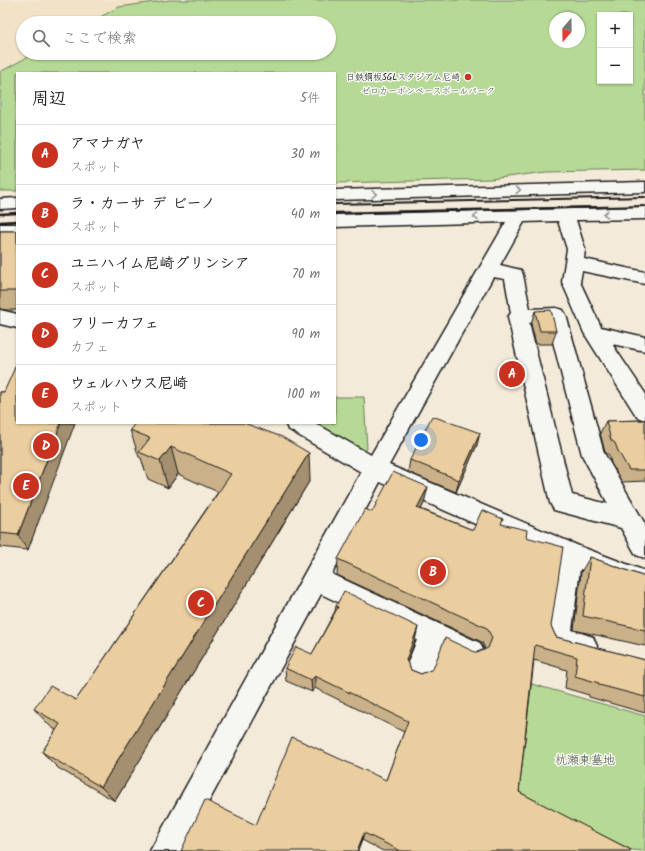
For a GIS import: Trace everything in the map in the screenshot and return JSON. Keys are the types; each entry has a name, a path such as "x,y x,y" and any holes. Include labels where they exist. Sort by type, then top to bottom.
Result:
{"street":[{"path":"336,195 645,187"},
{"path":"0,204 16,204"},
{"path":"336,221 645,213"},
{"path":"565,215 576,249 571,282 594,332 645,411"},
{"path":"165,851 316,579 374,469 518,216"},
{"path":"0,230 16,230"},
{"path":"573,263 645,278"},
{"path":"488,269 514,275 521,316 518,317 562,502 628,519"},
{"path":"521,316 556,315 593,455 645,547"},
{"path":"0,317 16,320"},
{"path":"594,332 645,344"},
{"path":"298,424 374,469 570,554 645,583"},
{"path":"570,554 557,640 608,652"},
{"path":"316,579 472,652"},
{"path":"418,672 434,634"}],"shaded area":[{"path":"0,0 169,0 119,7 102,16 16,16 16,60 22,60 0,72"}],"green space":[{"name":"ゼロカーボンベースボールパーク","path":"169,0 645,0 645,170 546,172 491,179 336,183 336,72 16,72 16,191 0,191 0,72 22,60 336,60 336,16 102,16 119,7"},
{"path":"336,397 364,397 367,449 364,451 316,424 336,424"},
{"name":"杭瀬東墓地","path":"528,683 645,716 645,851 632,850 518,793"}],"building":[{"path":"0,231 16,231 16,291 0,291"},
{"path":"551,310 556,331 540,331 535,311"},
{"path":"16,365 16,424 61,424 18,535 0,533 0,392 4,392"},
{"path":"432,416 480,433 459,480 410,460"},
{"path":"645,420 645,470 629,470 615,443 611,440 606,421"},
{"path":"134,424 247,424 282,437 309,453 101,787 42,752 60,724 34,709 50,686 76,700 231,474 171,447 160,461 139,452 150,438 130,430"},
{"path":"393,472 428,487 417,508 473,530 482,510 503,519 501,524 527,530 526,537 563,547 551,626 556,637 645,660 645,697 599,685 599,683 575,676 577,657 535,645 519,792 631,850 630,851 401,851 364,833 357,851 181,851 205,800 256,825 292,737 386,780 408,721 315,676 311,680 285,668 296,647 312,654 338,607 336,606 344,591 418,627 406,660 411,670 421,674 433,669 445,638 477,653 488,648 492,638 487,628 338,559 365,509 372,512"},
{"path":"590,557 645,577 645,630 583,616"}],"railway":[{"path":"336,204 645,197"},
{"path":"568,208 645,206"},
{"path":"568,208 608,207"},
{"path":"563,208 568,208"},
{"path":"336,213 568,208"},
{"path":"0,214 16,213"},
{"path":"0,222 16,221"}],"place":[{"name":"日鉄鋼板SGLスタジアム尼崎","path":"468,77"},
{"name":"アマナガヤ","path":"512,374"},
{"name":"フリーカフェ","path":"46,446"},
{"name":"ウェルハウス尼崎","path":"26,486"},
{"name":"ラ・カーサ デ ビーノ","path":"433,572"},
{"name":"ユニハイム尼崎グリンシア","path":"201,603"}]}
